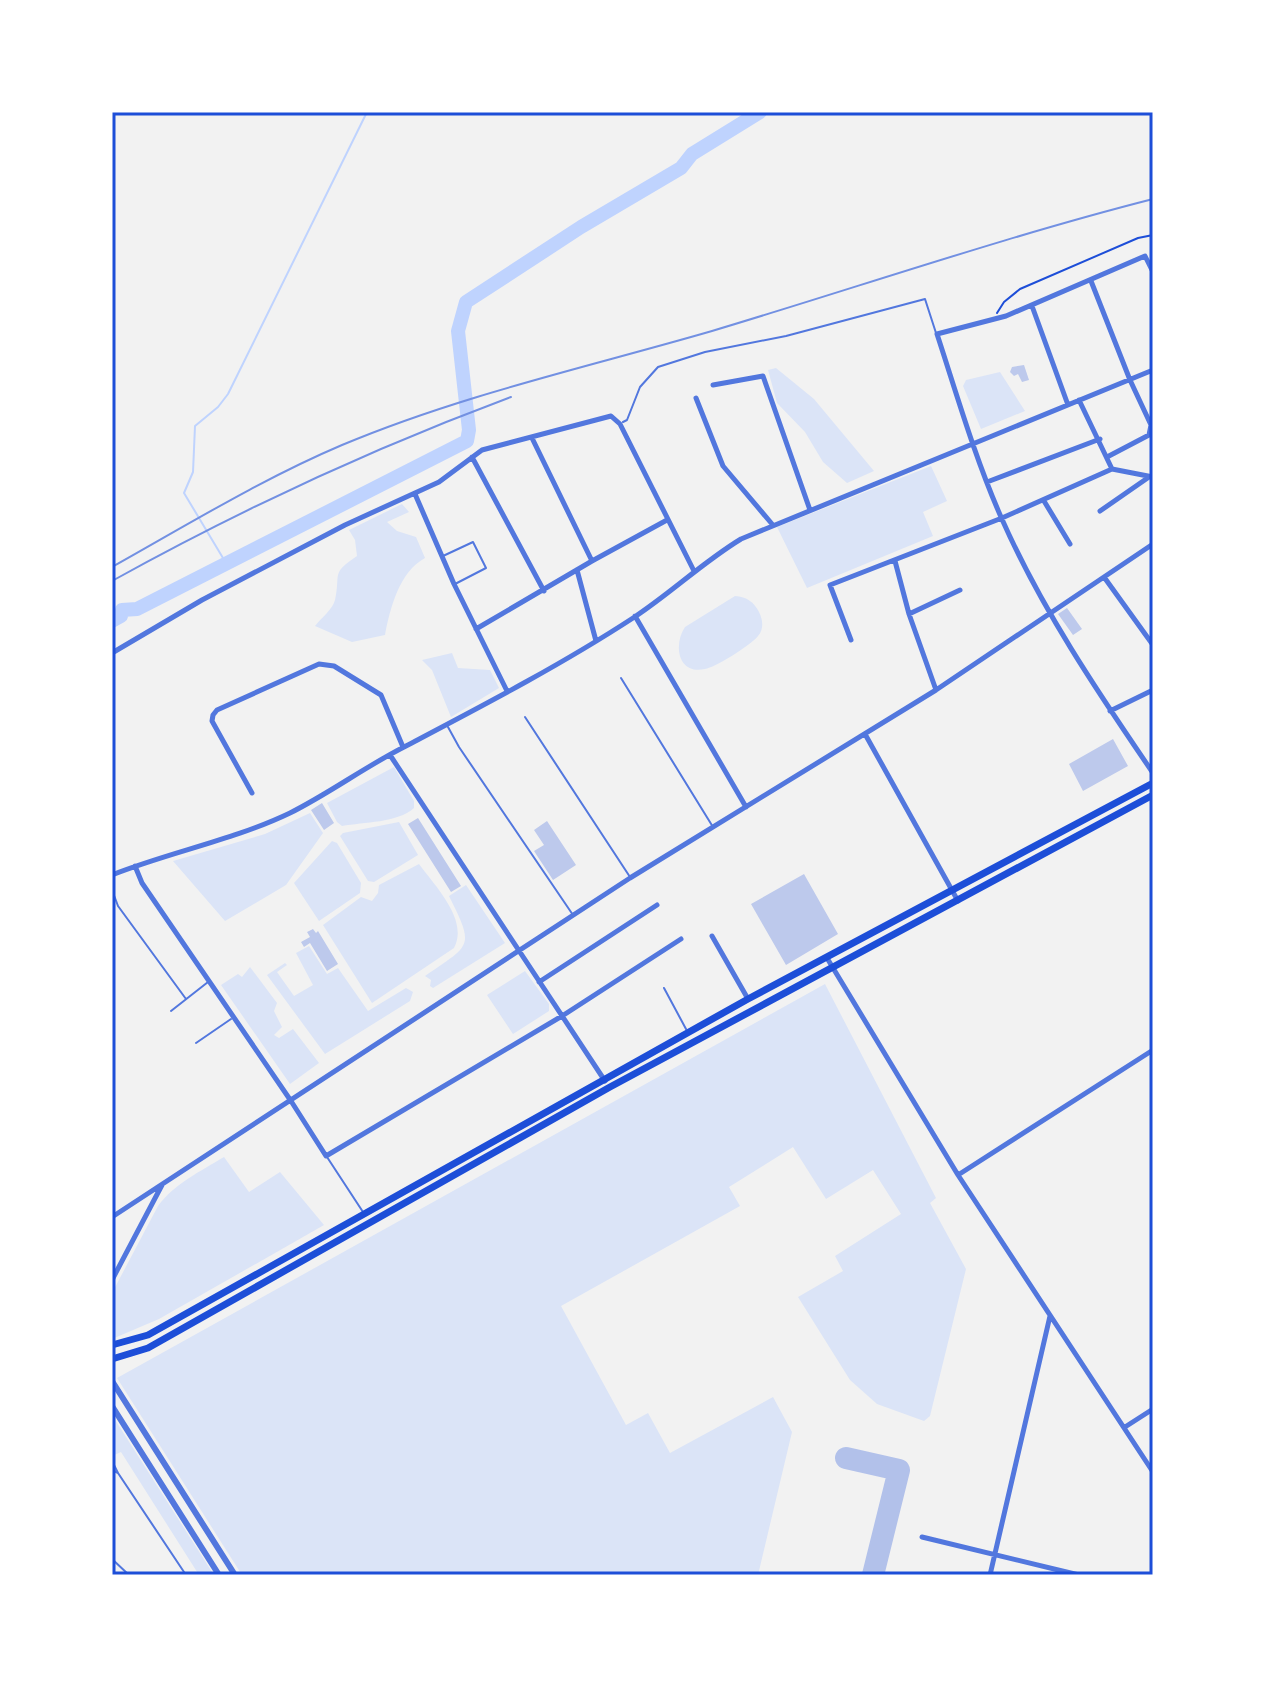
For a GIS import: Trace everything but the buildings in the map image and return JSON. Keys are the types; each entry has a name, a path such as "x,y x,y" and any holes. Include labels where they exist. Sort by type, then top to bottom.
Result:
{"main road":[{"path":"112,1345 148,1335 748,999 1153,783"},
{"path":"112,1359 148,1348 610,1087 1153,795"}],"street":[{"path":"1153,272 1145,256 1006,316 937,334 1002,518 1050,615 1153,773"},
{"path":"1091,281 1151,425 1149,435 1107,457"},
{"path":"1032,306 1068,405"},
{"path":"112,875 287,814 596,641 635,616 712,556 772,524 1153,370"},
{"path":"713,385 763,376 810,510"},
{"path":"696,398 723,466 772,524"},
{"path":"1079,400 1112,469"},
{"path":"112,653 202,600 345,525 439,482 482,450 611,416 620,424 694,571"},
{"path":"532,438 592,561"},
{"path":"987,482 1100,439"},
{"path":"472,457 544,591"},
{"path":"851,640 830,585 1044,501 1112,469 1151,477"},
{"path":"1100,511 1151,477"},
{"path":"415,494 454,584 507,691"},
{"path":"1044,501 1070,544"},
{"path":"476,629 667,520"},
{"path":"112,1217 630,878 936,690 1153,544"},
{"path":"895,561 909,614 936,690"},
{"path":"577,570 596,641"},
{"path":"1104,577 1153,645"},
{"path":"909,614 960,590"},
{"path":"635,616 746,807"},
{"path":"252,793 212,721 213,715 217,710 319,664 334,666 381,695 403,747"},
{"path":"1110,711 1153,690"},
{"path":"865,734 958,901"},
{"path":"390,755 610,1087"},
{"path":"135,866 142,883 326,1156 562,1016 681,939"},
{"path":"539,982 657,905"},
{"path":"712,936 748,999"},
{"path":"827,958 958,1175 1153,1472"},
{"path":"958,1175 1153,1050"},
{"path":"112,1280 163,1184"},
{"path":"990,1575 1051,1315"},
{"path":"112,1381 235,1575"},
{"path":"112,1406 219,1575"},
{"path":"1125,1427 1153,1409"},
{"path":"127,1429 137,1422"},
{"path":"922,1537 1079,1575"}],"lane":[{"path":"620,424 627,420 640,387 658,367 705,352 786,336 925,299 937,334"},
{"path":"442,557 473,542 480,552 486,568 454,584"},
{"path":"621,678 714,829"},
{"path":"525,717 630,878"},
{"path":"448,726 459,747 574,916"},
{"path":"112,890 118,906 186,999"},
{"path":"171,1011 209,982"},
{"path":"664,988 688,1033"},
{"path":"196,1043 233,1017"},
{"path":"326,1156 370,1223"},
{"path":"112,1461 186,1575"},
{"path":"112,1470 118,1473"},
{"path":"112,1559 129,1575"}],"path":[{"path":"995,317 1004,302 1020,289 1138,238 1153,235"}],"shaded area":[{"path":"776,368 814,399 874,471 847,483 823,462 805,432 777,403 768,370"},
{"path":"1000,372 1025,411 981,429 963,386 966,380"},
{"path":"931,466 947,501 923,512 933,536 807,588 777,527"},
{"path":"402,504 409,512 387,522 397,531 416,537 425,558 408,572 402,582 385,635 352,642 315,626 334,603 340,571 357,556 355,540 349,530"},
{"path":"735,596 747,599 757,608 762,621 760,633 717,665 696,670 689,668 680,657 679,650 685,627"},
{"path":"452,653 458,668 490,670 499,688 451,717 432,670 422,660"},
{"path":"394,767 414,801 414,808 399,817 380,821 342,826 337,822 327,803"},
{"path":"310,813 323,833 286,885 225,921 173,861 265,834"},
{"path":"399,822 418,855 374,882 368,881 340,836"},
{"path":"332,841 337,843 361,883 360,893 319,921 294,883"},
{"path":"419,864 454,915 457,937 454,948 372,1003 323,925 361,897 372,901 379,885"},
{"path":"466,885 505,943 433,988 430,986 431,980 425,976 452,957 464,944 463,926 449,896"},
{"path":"309,946 327,974 338,968 368,1011 406,988 413,992 410,1001 325,1054 267,975 285,963 287,965 277,972 294,996 313,985 296,953"},
{"path":"250,967 277,1003 274,1011 282,1027 274,1035 279,1038 293,1029 319,1063 290,1084 221,985 238,974 242,977"},
{"path":"525,971 549,1004 549,1011 513,1034 487,995"},
{"path":"825,984 936,1198 930,1203 966,1269 930,1416 924,1421 877,1404 850,1380 798,1297 843,1271 835,1256 901,1214 873,1170 826,1199 793,1147 729,1187 740,1206 561,1306 626,1425 648,1413 670,1453 773,1397 792,1432 758,1575 242,1575 117,1378"},
{"path":"224,1157 249,1192 280,1172 324,1225 159,1319 112,1339 112,1293 158,1206 180,1185"},
{"path":"112,1415 214,1575 199,1575 121,1452 112,1456"}],"waterway":[{"path":"226,563 184,493 193,472 195,426 228,394 367,112"},
{"path":"112,621 121,616 122,610 137,609 467,441 469,430 458,331 466,302 581,227 681,168 692,154 760,112"}],"taxiway":[{"path":"846,1458 899,1470 873,1575"}],"railway":[{"path":"112,567 283,472 387,427 479,396 712,331 987,246 1153,199"},
{"path":"112,581 308,482 511,397"}]}
